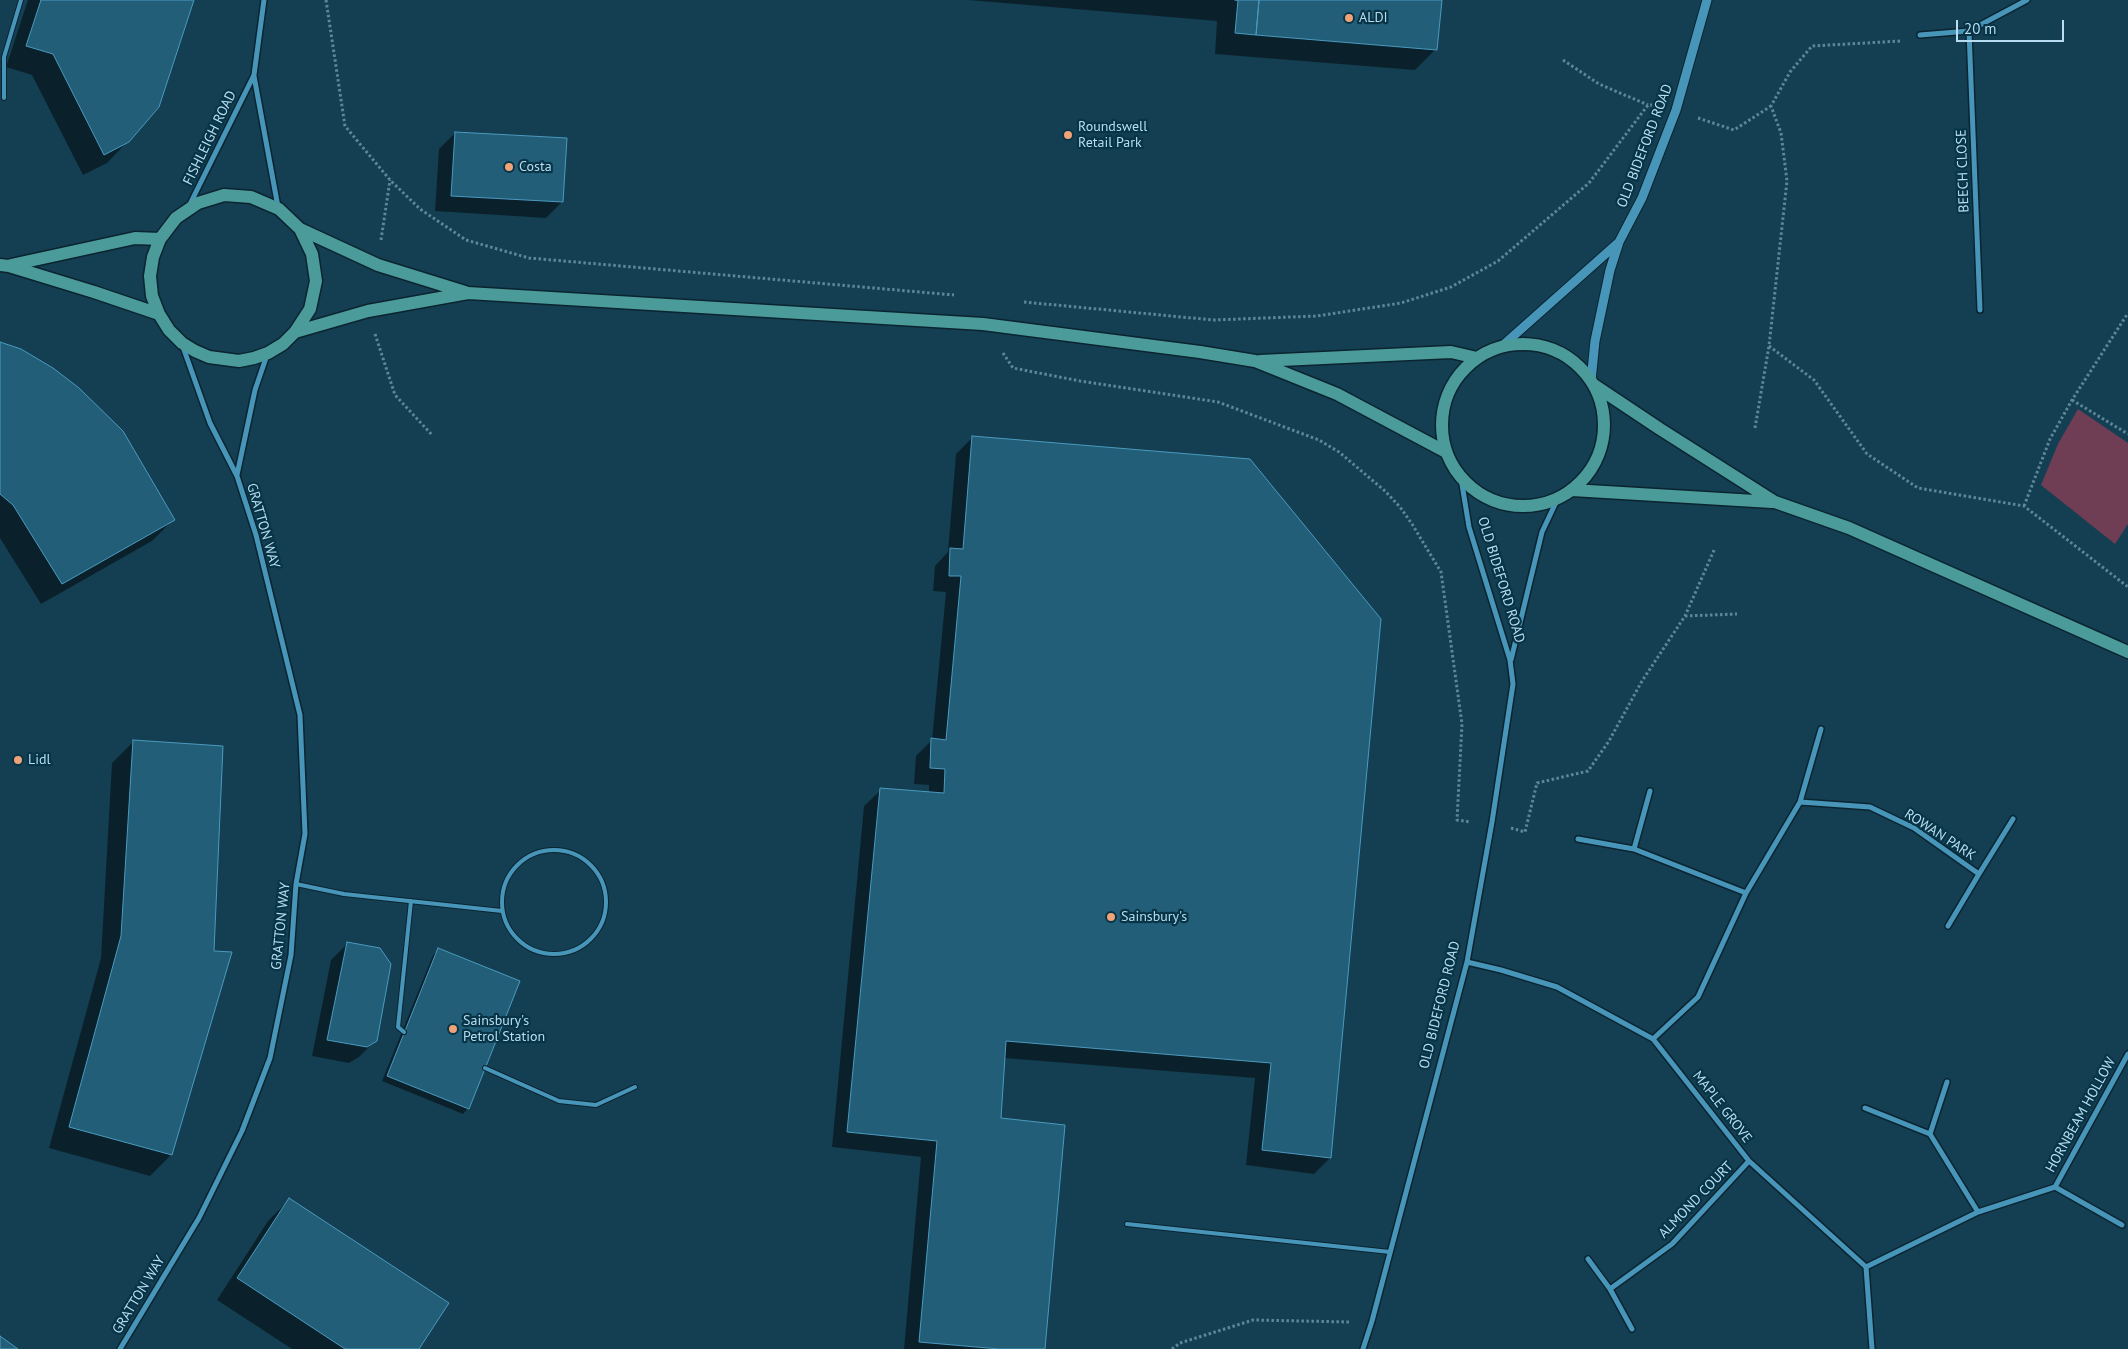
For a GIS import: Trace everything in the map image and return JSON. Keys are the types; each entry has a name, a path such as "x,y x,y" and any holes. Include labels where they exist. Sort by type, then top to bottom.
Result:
{"main road":[{"path":"300,229 312,254 316,281 310,309 295,332 283,344 268,353 239,361 223,360 195,352 182,343 169,330 159,314 152,296 150,276 153,257 160,239 176,218 198,203 224,196 251,197 279,209 300,229 378,265 468,293"},
{"path":"4,265 135,238 160,239"},
{"path":"4,265 159,314"},
{"path":"295,332 368,311 468,293 983,324 1200,352 1255,361 1452,352 1477,358"},
{"path":"1527,343 1552,348 1576,363 1592,383 1604,412 1603,441 1592,468 1572,490 1558,498 1518,506 1487,498 1461,478 1446,452 1442,426 1446,400 1458,376 1477,358 1501,347 1527,343"},
{"path":"1255,361 1337,394 1446,452"},
{"path":"1592,383 1775,502 1858,532 2128,652"},
{"path":"1572,490 1775,502"}],"street":[{"name":"FISHLEIGH ROAD","path":"264,0 254,75 279,209"},
{"name":"OLD BIDEFORD ROAD","path":"1592,383 1595,341 1610,270 1619,242 1642,198 1676,110 1707,0"},
{"path":"1920,35 1969,31 2027,0"},
{"name":"BEECH CLOSE","path":"1969,31 1980,310"},
{"name":"FISHLEIGH ROAD","path":"187,211 254,75"},
{"name":"OLD BIDEFORD ROAD","path":"1501,347 1619,242"},
{"name":"GRATTON WAY","path":"120,1349 199,1218 246,1122 270,1058 291,955 296,884 305,834 300,715 256,535 237,476 210,423 182,343"},
{"name":"GRATTON WAY","path":"237,476 255,390 268,353"},
{"name":"OLD BIDEFORD ROAD","path":"1362,1349 1372,1321 1467,962 1492,822 1512,684 1510,660 1469,527 1461,478"},
{"name":"OLD BIDEFORD ROAD","path":"1510,660 1542,532 1558,498"},
{"path":"1653,1039 1698,996 1746,893 1800,802 1821,729"},
{"path":"1634,849 1650,791"},
{"name":"ROWAN PARK","path":"1800,802 1870,807 1914,828 1979,874"},
{"name":"ROWAN PARK","path":"1948,926 2013,819"},
{"path":"1578,839 1634,849 1746,893"},
{"name":"MAPLE GROVE","path":"1467,962 1557,987 1653,1039 1750,1161 1866,1267"},
{"name":"HORNBEAM HOLLOW","path":"1866,1267 1978,1212 2055,1187 2128,1054"},
{"path":"1930,1134 1947,1082"},
{"path":"1865,1108 1930,1134 1978,1212"},
{"name":"ALMOND COURT","path":"1610,1289 1672,1244 1750,1161"},
{"name":"HORNBEAM HOLLOW","path":"2055,1187 2122,1224"},
{"path":"1588,1259 1610,1289 1632,1329"},
{"path":"1866,1267 1872,1349"}],"lane":[{"path":"4,98 4,57 21,0"},
{"path":"546,850 567,851 585,859 600,874 607,894 606,914 597,933 582,947 562,954 542,954 523,945 510,930 502,911 503,890 512,871 526,857 546,850"},
{"path":"296,884 344,894 502,911"},
{"path":"404,1032 398,1027 411,901"},
{"path":"485,1068 559,1101 596,1104 635,1087"},
{"path":"1127,1224 1390,1252"}],"path":[{"path":"326,0 345,126 390,180 420,210 466,240 529,258 962,295"},
{"path":"1563,60 1599,84 1648,105 1663,104 1734,130 1771,106 1790,72 1812,46 1919,40 1920,35"},
{"path":"1020,301 1213,320 1317,316 1401,303 1451,287 1498,261 1589,183 1648,105"},
{"path":"1755,428 1769,346 1786,181 1781,132 1771,106"},
{"path":"2024,506 2050,439 2072,400 2128,312"},
{"path":"983,324 1013,368 1080,381 1218,402 1319,440 1339,452 1385,490 1412,524 1442,572 1462,724 1457,820 1492,822 1525,832 1537,783 1588,771 1608,741 1642,681 1685,616 1715,548"},
{"path":"1769,346 1814,380 1868,454 1918,488 2024,506 2128,587"},
{"path":"2072,400 2128,434"},
{"path":"1685,616 1737,614"},
{"path":"1172,1349 1180,1342 1254,1320 1372,1321"}],"shaded area":[{"path":"2078,409 2128,443 2128,524 2115,544 2041,485 2058,444"}],"building":[{"path":"41,0 194,0 159,107 129,142 104,155 53,54 26,46"},
{"path":"1238,0 1259,0 1256,35 1235,33"},
{"name":"ALDI","path":"1259,0 1442,0 1437,50 1256,35"},
{"name":"Costa","path":"455,132 567,138 563,202 451,196"},
{"path":"0,342 21,349 53,368 79,388 123,431 175,520 62,584 13,505 0,494"},
{"name":"Sainsbury's","path":"972,436 1250,459 1381,619 1331,1158 1262,1150 1271,1063 1006,1041 1001,1118 1065,1125 1045,1349 999,1349 919,1342 937,1141 847,1132 880,788 944,793 945,769 930,768 931,738 946,740 961,576 949,576 950,548 963,549"},
{"path":"133,740 223,746 214,951 232,952 172,1155 69,1127 121,936"},
{"path":"347,942 380,948 391,964 377,1041 367,1047 327,1040"},
{"path":"438,948 520,981 469,1109 387,1076"},
{"path":"289,1198 449,1303 419,1349 345,1349 237,1278"},
{"path":"0,1336 18,1349 0,1349"}],"place":[{"name":"ALDI","path":"1349,18"},
{"name":"Roundswell Retail Park","path":"1068,135"},
{"name":"Costa","path":"509,167"},
{"name":"Lidl","path":"18,760"},
{"name":"Sainsbury's","path":"1111,917"},
{"name":"Sainsbury's Petrol Station","path":"453,1029"}]}
